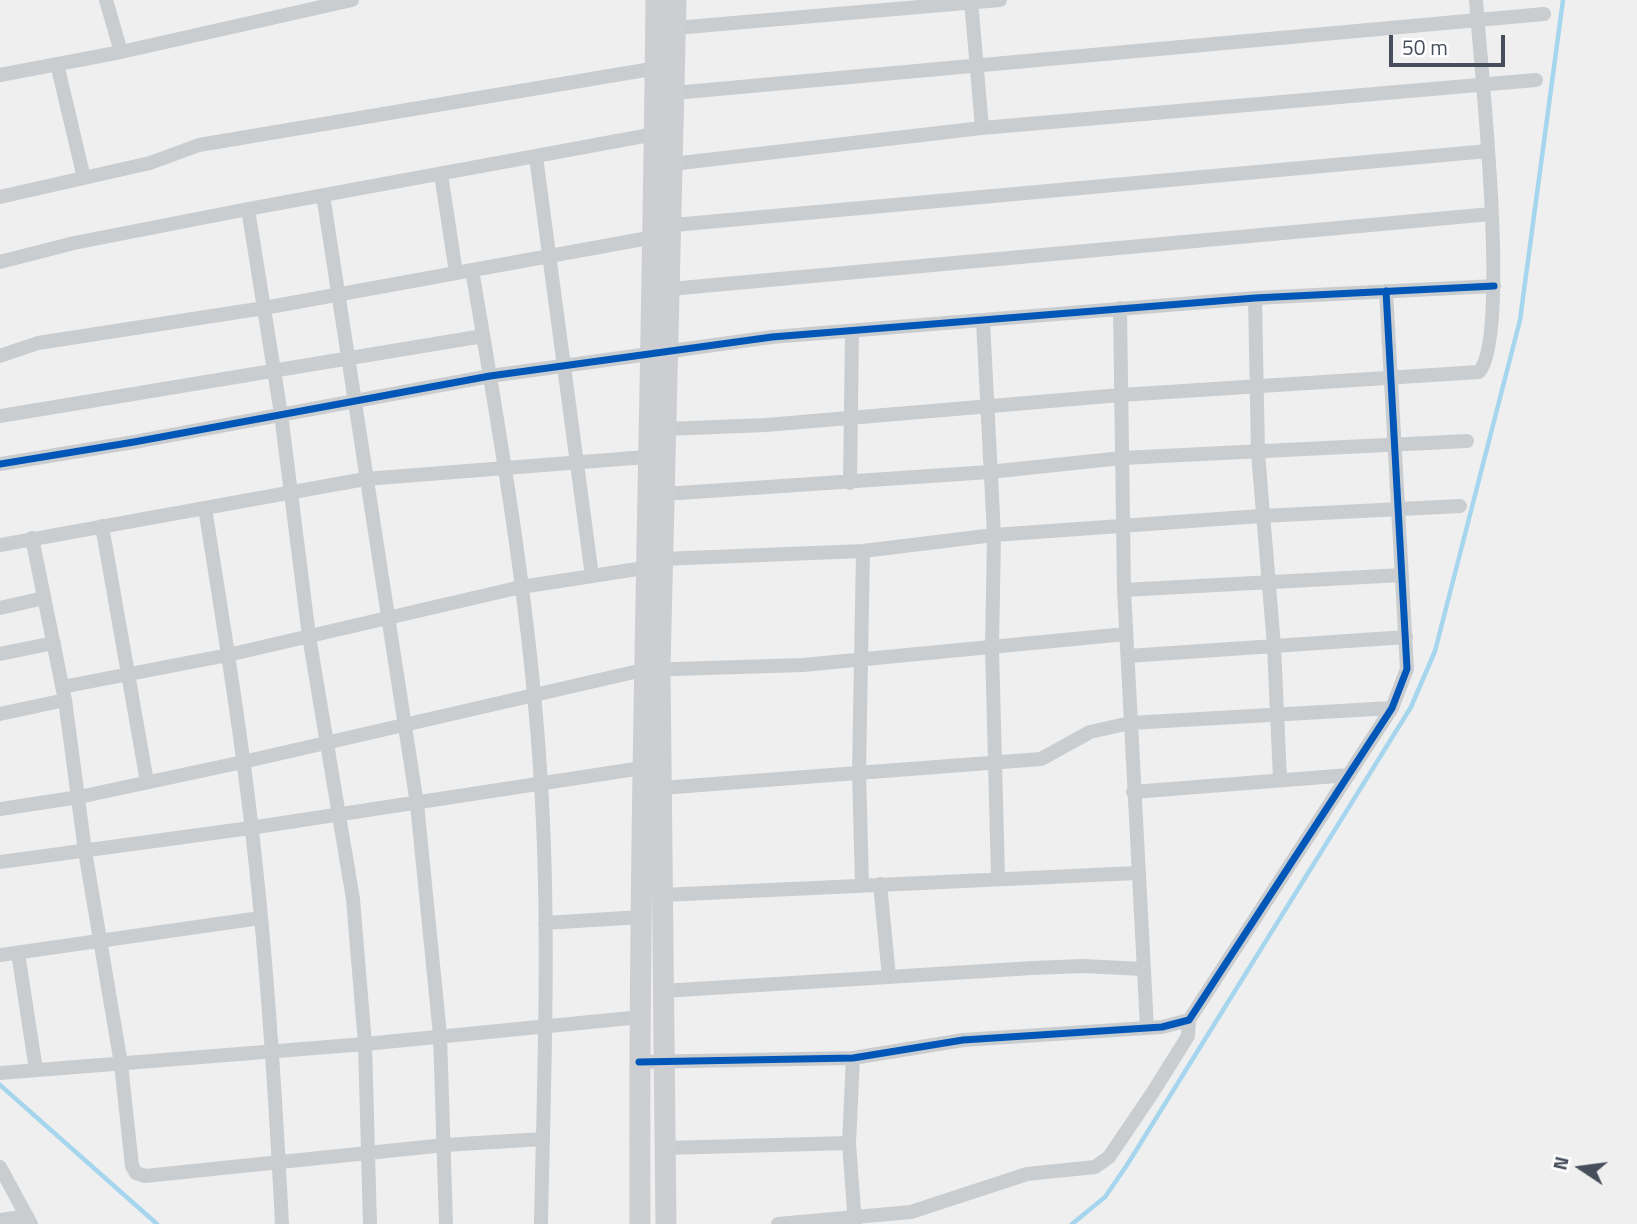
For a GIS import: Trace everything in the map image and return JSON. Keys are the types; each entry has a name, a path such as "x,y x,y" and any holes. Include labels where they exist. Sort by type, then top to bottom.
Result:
{"main road":[{"path":"640,1224 642,768 651,669 653,563 646,457 658,352 670,289 660,230 672,164 674,93 665,67 656,0"},
{"path":"653,563 664,494 666,429 658,352 660,230 655,134 665,67 675,29 676,0"},
{"path":"651,669 661,788 666,1224"}],"street":[{"path":"106,0 121,52"},
{"path":"0,75 121,52 352,0"},
{"path":"675,29 1000,0"},
{"path":"666,429 988,408 1256,385 1472,374 1481,371 1491,327 1494,286 1488,151 1476,0"},
{"path":"971,1 982,128"},
{"path":"674,93 1544,14"},
{"path":"57,64 84,178"},
{"path":"0,197 150,163 199,145 665,67"},
{"path":"672,164 982,128 1536,80"},
{"path":"0,262 74,243 103,240 248,209 655,134"},
{"path":"0,356 38,343 264,308 551,257 660,230 1488,151"},
{"path":"536,157 592,576"},
{"path":"441,174 456,273"},
{"path":"323,195 417,804 440,1035 446,1224"},
{"path":"248,209 281,414 309,636 341,815 353,900 365,1044 370,1224"},
{"path":"670,289 1491,214"},
{"path":"472,270 505,468 521,587 541,784 547,1027 541,1224"},
{"path":"0,464 490,376 772,337 1255,298 1494,286"},
{"path":"778,1224 854,1220 911,1212 1027,1174 1096,1167 1109,1157 1153,1092 1188,1036 1189,1020 1392,708 1408,669 1386,291"},
{"path":"1255,298 1261,516 1274,646 1280,780"},
{"path":"1121,308 1124,590 1147,1028"},
{"path":"983,321 994,536 993,762 998,877"},
{"path":"850,483 852,331"},
{"path":"0,416 483,336"},
{"path":"664,494 850,483 1122,458 1467,441"},
{"path":"0,545 365,480 646,457"},
{"path":"0,714 130,674 388,620 521,587 653,563 863,551 994,536 1261,516 1460,506"},
{"path":"205,508 243,762 260,918 273,1049 282,1224"},
{"path":"102,526 147,782"},
{"path":"32,538 63,693 85,851 121,1064 132,1166 136,1173 145,1176 445,1145 543,1139"},
{"path":"862,885 859,772 863,551"},
{"path":"1124,590 1402,575"},
{"path":"0,608 44,598"},
{"path":"0,809 79,797 243,762 404,722 651,669 803,665 1126,634"},
{"path":"1128,656 1406,636"},
{"path":"0,654 54,643"},
{"path":"661,788 1041,759 1090,732 1130,723 1392,708"},
{"path":"0,862 417,804 642,768"},
{"path":"1133,792 1349,775"},
{"path":"662,895 998,877 1137,873"},
{"path":"880,884 889,977"},
{"path":"545,923 641,916"},
{"path":"0,955 260,918"},
{"path":"18,953 36,1070"},
{"path":"663,990 1070,967 1144,970"},
{"path":"0,1073 273,1049 365,1044 641,1017"},
{"path":"639,1062 853,1058 963,1040 1147,1028 1189,1020"},
{"path":"853,1058 849,1143 854,1220"},
{"path":"666,1148 849,1143"},
{"path":"0,1167 29,1220 0,1220"}],"waterway":[{"path":"1072,1224 1105,1197 1127,1165 1411,707 1435,651 1520,320 1563,0"},
{"path":"0,1085 157,1224"}],"cycle path":[{"path":"0,464 490,376 772,337 1255,298 1494,286"},
{"path":"639,1062 853,1058 963,1040 1162,1027 1189,1020 1392,708 1407,669 1386,291"}]}
